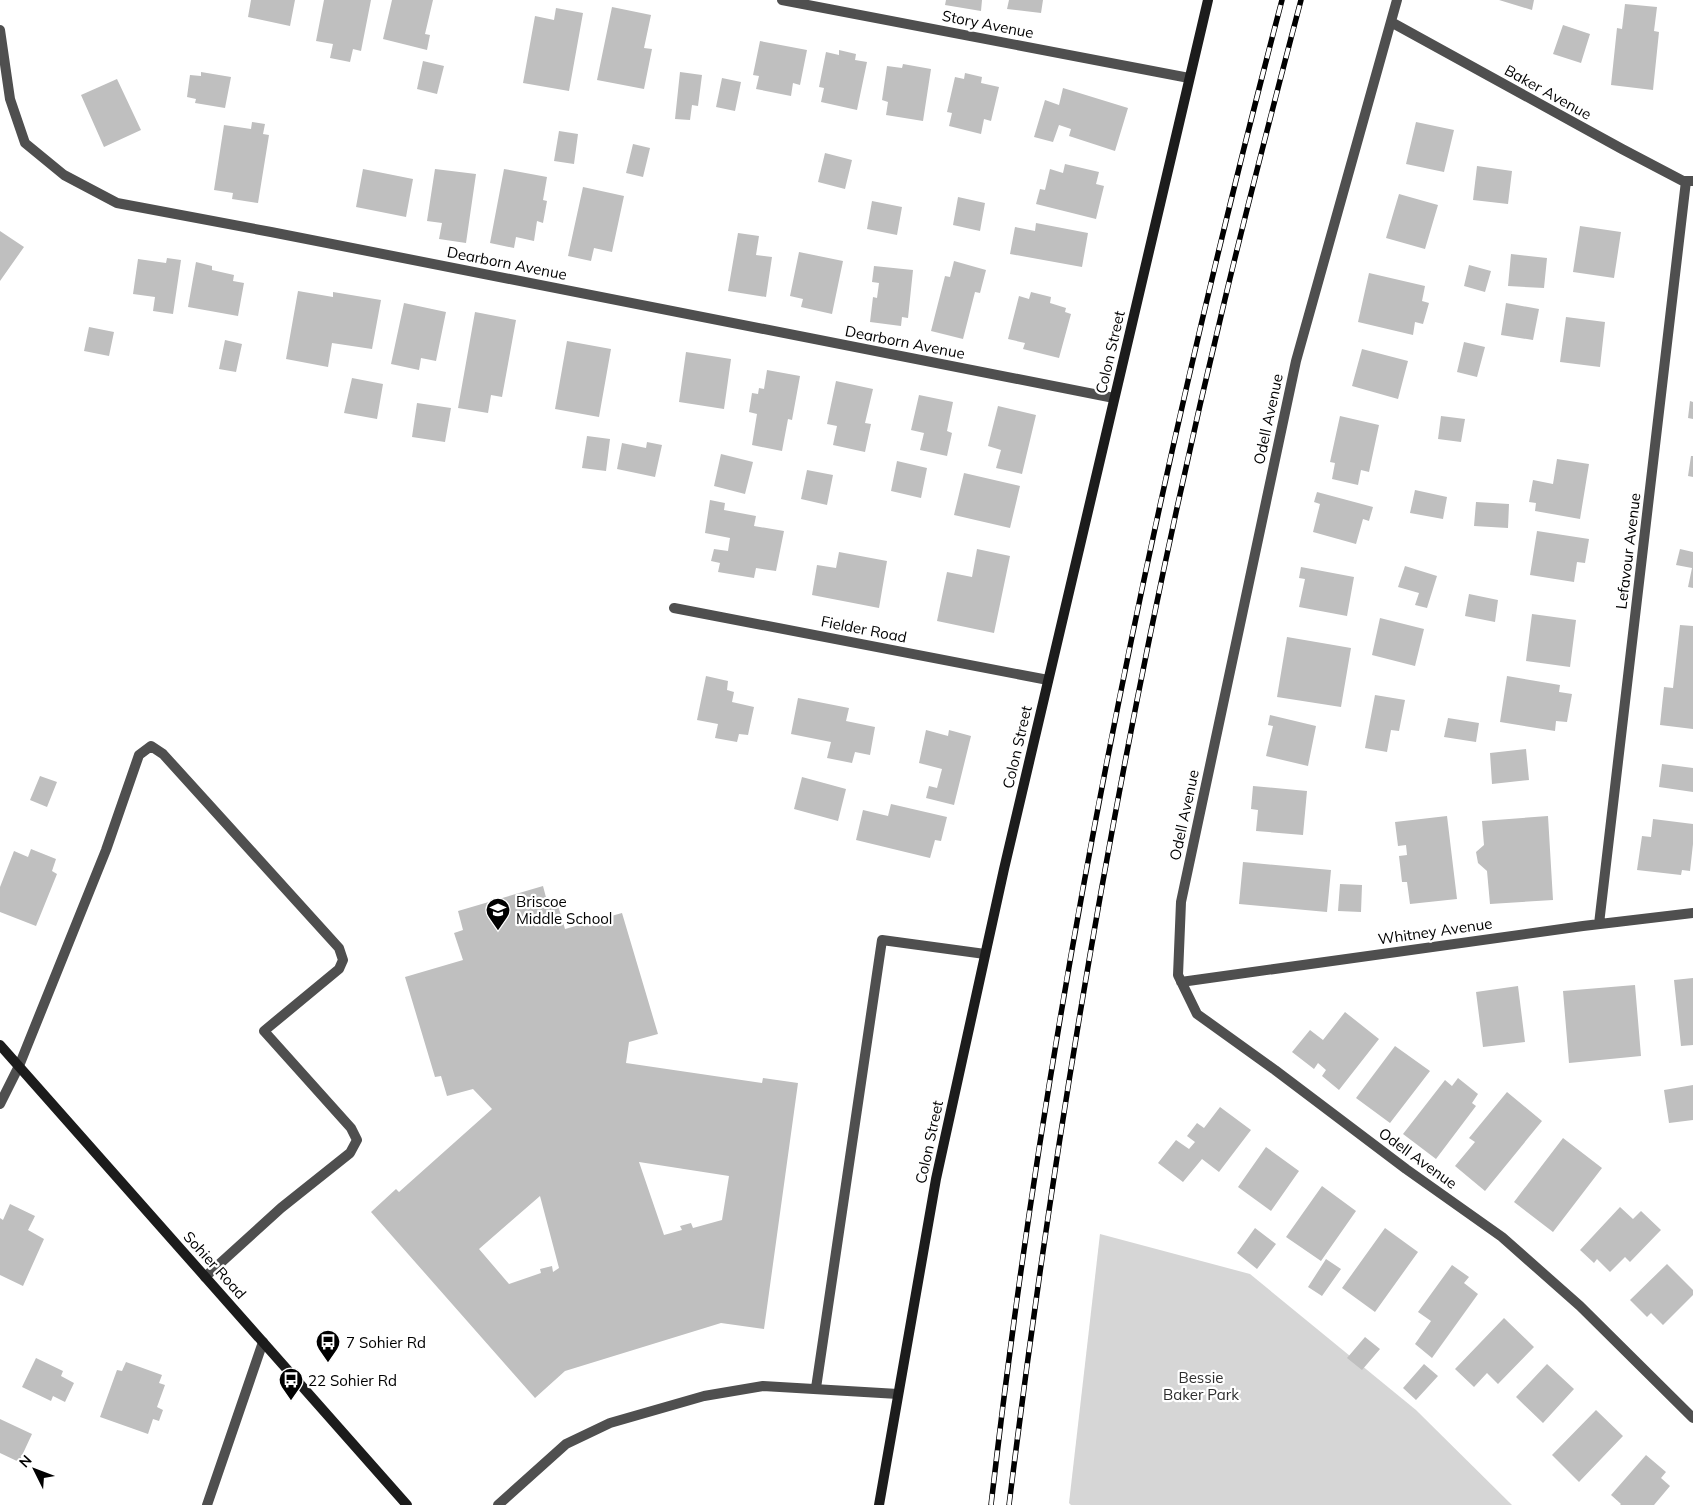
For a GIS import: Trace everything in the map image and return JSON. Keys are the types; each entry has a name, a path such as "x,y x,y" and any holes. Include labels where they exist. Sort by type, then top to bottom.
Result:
{"main road":[{"name":"Colon Street","path":"879,1505 936,1179 985,954 1208,0"},
{"name":"Sohier Road","path":"0,1046 407,1505"}],"street":[{"name":"Story Avenue","path":"782,0 1189,78"},
{"name":"Odell Avenue","path":"1397,0 1294,370 1181,902 1178,975 1197,1014 1406,1169 1502,1237 1580,1306 1693,1418"},
{"name":"Baker Avenue","path":"1391,22 1622,149 1689,181"},
{"name":"Dearborn Avenue","path":"0,30 10,99 25,144 64,175 117,203 1114,398"},
{"name":"Lefavour Avenue","path":"1599,924 1689,181"},
{"name":"Fielder Road","path":"674,608 1048,680"},
{"path":"0,1104 19,1066 106,850 140,755 151,746 163,754 339,948 343,960 339,969 264,1031 351,1128 357,1140 350,1153 281,1208 205,1277"},
{"name":"Whitney Avenue","path":"1181,982 1599,924 1693,913"},
{"path":"816,1388 882,940 985,954"},
{"path":"207,1505 263,1342"},
{"path":"498,1505 566,1444 610,1423 704,1396 763,1386 898,1394"}],"green space":[{"name":"Bessie Baker Park","path":"1100,1234 1250,1274 1416,1410 1512,1505 1071,1505 1069,1503"}],"building":[{"path":"251,0 295,0 290,26 248,17"},
{"path":"324,0 371,0 361,51 353,49 350,62 330,58 333,44 316,41"},
{"path":"392,0 433,0 425,34 430,35 427,50 383,39"},
{"path":"946,0 982,0 981,11 945,5"},
{"path":"1009,0 1043,0 1041,13 1007,9"},
{"path":"1499,0 1534,0 1532,10"},
{"path":"1625,4 1657,7 1654,31 1659,32 1653,90 1611,85 1617,28 1622,29"},
{"path":"612,7 651,15 644,48 652,49 644,89 597,80"},
{"path":"556,8 583,13 569,91 523,83 535,16 554,20"},
{"path":"1563,25 1590,34 1581,63 1553,54"},
{"path":"760,41 807,50 800,85 793,83 791,96 756,89 759,76 753,75"},
{"path":"839,50 856,54 855,60 867,62 857,110 821,102 824,88 819,87 826,52 839,55"},
{"path":"423,61 444,66 437,94 417,89"},
{"path":"903,64 931,69 923,121 886,115 888,102 882,100 887,66 902,68"},
{"path":"201,72 231,77 225,108 195,103 196,99 187,97 190,75 201,76"},
{"path":"680,72 702,75 698,106 692,105 690,120 675,119"},
{"path":"965,73 982,77 981,83 999,87 991,121 984,119 981,134 949,126 952,113 947,112 955,77 964,79"},
{"path":"722,78 741,82 735,111 716,107"},
{"path":"117,79 141,130 104,147 81,95"},
{"path":"1063,88 1128,108 1115,151 1069,136 1071,129 1059,125 1053,142 1034,137 1045,100 1059,105"},
{"path":"252,122 265,124 263,134 269,135 258,203 232,199 233,193 214,190 224,125 251,129"},
{"path":"1416,122 1454,130 1444,172 1406,164"},
{"path":"559,131 578,134 574,164 554,161"},
{"path":"633,144 650,148 643,177 626,173"},
{"path":"825,153 852,160 845,189 818,182"},
{"path":"1065,164 1099,172 1096,184 1104,186 1096,219 1036,204 1040,189 1045,190 1050,169 1063,173"},
{"path":"1477,166 1512,171 1508,204 1473,200"},
{"path":"363,169 413,179 406,217 356,207"},
{"path":"435,169 476,174 466,243 439,239 442,223 427,221"},
{"path":"504,169 547,177 543,200 547,201 543,223 537,221 534,241 516,237 514,248 490,243"},
{"path":"583,187 624,196 612,252 594,248 591,261 568,256"},
{"path":"1399,194 1438,205 1425,249 1386,238"},
{"path":"958,197 985,203 980,231 953,225"},
{"path":"872,201 902,207 897,235 867,229"},
{"path":"1036,223 1088,233 1082,267 1010,254 1015,227 1035,231"},
{"path":"1580,226 1621,232 1614,278 1573,272"},
{"path":"0,231 24,247 0,281"},
{"path":"738,233 759,236 756,255 772,257 766,297 728,291"},
{"path":"799,252 843,261 832,314 801,307 803,299 790,296"},
{"path":"1511,254 1547,258 1544,288 1508,286"},
{"path":"167,258 181,260 173,314 153,311 155,297 133,294 138,259 166,263"},
{"path":"954,261 986,270 980,293 975,292 963,339 931,331 945,276 950,277"},
{"path":"196,262 212,266 212,270 234,275 233,281 244,283 238,316 188,307"},
{"path":"1469,265 1491,271 1485,292 1464,286"},
{"path":"874,266 913,270 908,318 902,317 901,326 870,322 873,297 877,298 879,283 872,282"},
{"path":"1369,273 1425,286 1422,301 1429,303 1423,324 1415,322 1413,335 1358,322"},
{"path":"298,291 333,297 333,292 381,300 372,349 332,343 328,367 286,359"},
{"path":"1031,292 1051,297 1050,303 1066,308 1065,312 1071,314 1059,358 1023,349 1025,343 1008,339 1019,296 1029,299"},
{"path":"404,303 446,312 436,361 421,358 419,370 391,364"},
{"path":"1506,303 1539,309 1533,340 1501,335"},
{"path":"475,312 516,320 502,397 491,395 488,413 458,408"},
{"path":"1566,317 1605,322 1600,367 1560,362"},
{"path":"89,327 114,332 109,356 84,351"},
{"path":"225,340 242,344 236,372 219,369"},
{"path":"567,341 611,349 599,417 555,409"},
{"path":"1464,342 1485,347 1477,377 1457,372"},
{"path":"1362,349 1408,361 1398,399 1352,386"},
{"path":"686,352 731,359 724,409 679,402"},
{"path":"767,370 800,376 792,420 788,419 782,451 752,445 757,414 749,412 752,393 758,394 759,388 764,389"},
{"path":"352,378 383,384 377,419 344,413"},
{"path":"836,381 873,389 865,423 871,424 865,452 833,445 837,426 827,424"},
{"path":"919,395 953,402 947,431 952,433 947,456 920,450 924,433 911,430"},
{"path":"1690,401 1693,402 1693,419 1688,418"},
{"path":"417,403 451,408 445,442 412,437"},
{"path":"998,406 1036,415 1022,474 996,468 1001,450 988,446"},
{"path":"1340,416 1379,425 1369,472 1361,470 1358,485 1332,479 1335,463 1330,462"},
{"path":"1441,416 1465,419 1461,442 1438,439"},
{"path":"587,436 610,439 606,471 582,468"},
{"path":"647,442 662,445 655,477 617,469 622,443 646,448"},
{"path":"721,454 753,462 745,494 714,486"},
{"path":"1691,456 1693,456 1693,477 1688,476"},
{"path":"1557,459 1589,464 1580,519 1535,511 1536,503 1529,502 1533,480 1553,484"},
{"path":"897,461 927,468 921,498 891,491"},
{"path":"807,470 833,475 827,505 801,499"},
{"path":"964,473 1020,486 1010,528 954,515"},
{"path":"1415,490 1447,497 1443,519 1410,513"},
{"path":"1317,492 1373,507 1369,521 1363,519 1356,544 1313,532 1320,504 1314,502"},
{"path":"710,500 725,503 724,510 756,516 754,526 784,531 776,571 756,568 754,578 718,572 720,563 711,561 714,549 728,551 730,538 705,533"},
{"path":"1476,502 1509,504 1508,528 1474,526"},
{"path":"1537,531 1589,539 1585,563 1577,562 1574,582 1530,575"},
{"path":"977,549 1010,556 994,633 937,621 947,572 972,577"},
{"path":"1680,549 1693,552 1693,588 1688,587 1692,568 1676,565"},
{"path":"839,552 887,561 879,608 812,595 817,565 836,568"},
{"path":"1405,566 1437,576 1427,608 1415,605 1419,593 1398,587"},
{"path":"1301,567 1354,577 1347,616 1299,607 1305,579 1299,578"},
{"path":"1469,594 1498,600 1495,622 1465,616"},
{"path":"1532,614 1576,620 1570,667 1526,661"},
{"path":"1380,618 1424,629 1415,666 1372,655"},
{"path":"1680,625 1693,626 1693,729 1660,725 1664,687 1673,688"},
{"path":"1287,637 1351,648 1341,707 1277,697"},
{"path":"706,676 728,681 727,690 734,692 732,702 754,707 748,735 739,734 737,742 715,738 718,724 697,720"},
{"path":"1507,676 1560,685 1559,692 1572,694 1567,722 1556,721 1555,731 1500,722"},
{"path":"1375,695 1405,700 1399,731 1391,730 1387,752 1365,748"},
{"path":"798,698 849,708 846,721 875,727 870,755 855,752 852,763 827,758 831,742 791,734"},
{"path":"1270,715 1316,726 1308,766 1266,756 1273,726 1268,725"},
{"path":"1448,718 1479,723 1476,742 1444,737"},
{"path":"926,730 948,736 949,730 971,736 954,805 926,798 929,786 937,788 942,769 919,763"},
{"path":"1526,749 1529,780 1492,784 1490,753"},
{"path":"1662,764 1693,768 1693,792 1659,787"},
{"path":"40,776 57,782 47,807 30,800"},
{"path":"802,777 846,789 838,821 794,809"},
{"path":"1253,786 1307,791 1303,835 1256,831 1258,810 1251,809"},
{"path":"891,804 947,817 941,841 935,840 930,858 856,840 863,810 888,816"},
{"path":"1447,816 1457,899 1410,904 1407,882 1402,882 1399,856 1407,855 1406,845 1398,846 1395,822"},
{"path":"1548,816 1553,900 1490,904 1487,871 1478,863 1476,852 1484,845 1482,821"},
{"path":"1653,819 1693,824 1690,871 1682,870 1681,875 1637,870 1642,836 1651,837"},
{"path":"31,849 56,859 52,871 57,874 36,926 0,912 0,887 14,851 28,857"},
{"path":"1243,862 1331,870 1327,912 1239,904"},
{"path":"1340,884 1362,885 1361,912 1338,911"},
{"path":"543,886 548,905 557,902 565,929 622,913 658,1034 629,1042 626,1063 762,1083 763,1078 798,1083 764,1329 721,1323 565,1371 535,1398 371,1212 396,1189 399,1192 492,1109 473,1089 447,1096 441,1076 435,1077 405,977 463,960 454,933 463,930 458,911","holes":["639,1162 729,1176 722,1220 693,1228 691,1223 680,1226 682,1230 664,1235","540,1196 559,1268 553,1272 552,1266 540,1269 541,1273 509,1284 479,1249"]},
{"path":"1693,978 1693,1045 1681,1046 1674,980"},
{"path":"1635,985 1641,1056 1569,1063 1563,991"},
{"path":"1518,986 1525,1042 1483,1047 1476,992"},
{"path":"1345,1012 1379,1039 1339,1090 1322,1076 1326,1070 1318,1063 1314,1069 1292,1052 1310,1030 1323,1040"},
{"path":"1395,1046 1430,1071 1390,1123 1356,1098"},
{"path":"1458,1078 1478,1094 1472,1103 1476,1106 1436,1159 1403,1134 1445,1080 1452,1086"},
{"path":"1693,1085 1693,1120 1669,1123 1664,1090"},
{"path":"1507,1092 1542,1121 1485,1191 1455,1166 1475,1142 1469,1138"},
{"path":"1220,1107 1251,1130 1219,1172 1202,1159 1183,1182 1158,1163 1176,1140 1189,1149 1195,1142 1187,1136 1197,1123 1204,1128"},
{"path":"1563,1138 1602,1168 1553,1232 1514,1202"},
{"path":"1266,1147 1299,1171 1271,1211 1238,1187"},
{"path":"1322,1186 1356,1211 1321,1261 1286,1237"},
{"path":"10,1204 35,1216 28,1230 44,1239 23,1286 0,1275 0,1218 3,1220"},
{"path":"1620,1207 1633,1219 1641,1211 1661,1230 1630,1262 1625,1257 1610,1272 1597,1259 1594,1263 1580,1250"},
{"path":"1255,1228 1276,1244 1257,1269 1237,1253"},
{"path":"1385,1228 1418,1252 1375,1312 1342,1288"},
{"path":"1326,1259 1341,1269 1322,1296 1308,1287"},
{"path":"1667,1264 1693,1290 1693,1295 1663,1325 1651,1313 1647,1317 1630,1300"},
{"path":"1452,1265 1469,1277 1464,1283 1478,1294 1432,1358 1415,1344 1431,1321 1418,1312"},
{"path":"1504,1318 1534,1347 1498,1384 1487,1373 1474,1387 1455,1369"},
{"path":"1365,1337 1380,1349 1362,1370 1347,1358"},
{"path":"36,1358 63,1371 61,1376 74,1383 65,1402 53,1396 51,1401 22,1387"},
{"path":"126,1362 162,1375 159,1383 165,1385 157,1407 163,1410 159,1421 153,1419 148,1434 100,1417 117,1370 122,1371"},
{"path":"1424,1364 1438,1376 1416,1400 1403,1388"},
{"path":"1547,1364 1574,1389 1543,1423 1516,1397"},
{"path":"1596,1410 1623,1436 1579,1482 1552,1455"},
{"path":"0,1419 32,1434 19,1462 0,1453"},
{"path":"1646,1455 1666,1472 1661,1478 1670,1486 1654,1505 1620,1505 1611,1495"}],"railway":[{"path":"991,1505 1015,1315 1043,1125 1074,936 1110,748 1148,560 1190,373 1282,0"},
{"path":"1009,1505 1050,1202 1074,1050 1128,748 1190,448 1243,224 1301,0"}],"place":[{"name":"Briscoe Middle School","path":"498,931"},
{"name":"7 Sohier Rd","path":"328,1363"},
{"name":"22 Sohier Rd","path":"291,1401"}]}
